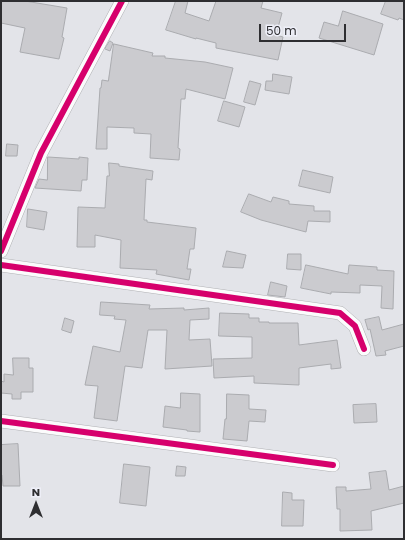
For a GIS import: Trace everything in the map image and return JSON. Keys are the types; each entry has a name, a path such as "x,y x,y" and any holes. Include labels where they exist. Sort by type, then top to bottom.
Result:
{"street":[{"path":"1,251 41,153 122,1"},
{"path":"1,266 340,313 356,326 364,349"},
{"path":"1,421 333,465"}],"building":[{"path":"1,1 25,1 67,8 62,37 64,38 59,59 20,52 25,28 1,23"},
{"path":"176,1 188,1 185,13 209,21 216,1 263,1 261,8 282,13 276,35 283,37 278,60 216,48 216,43 166,30"},
{"path":"386,1 404,1 404,20 399,18 398,20 381,14"},
{"path":"343,11 383,24 374,55 319,38 324,22 338,26"},
{"path":"110,41 113,43 110,51 105,49"},
{"path":"114,44 153,53 152,56 165,56 165,58 205,62 233,68 225,99 186,89 185,99 181,99 178,148 180,149 179,160 150,158 151,134 134,133 134,128 107,127 107,149 96,149 100,88 102,80 108,81"},
{"path":"273,74 292,77 289,94 265,90 266,81 272,81"},
{"path":"250,81 261,84 255,105 244,102"},
{"path":"224,101 245,107 239,127 218,121"},
{"path":"7,144 18,145 17,156 6,156"},
{"path":"48,157 79,159 79,157 88,158 87,180 82,180 81,191 35,188 39,179 47,180"},
{"path":"109,163 153,171 152,180 146,179 144,220 147,220 147,222 196,228 194,249 190,249 187,269 191,269 189,280 156,274 157,270 120,268 121,240 95,235 95,247 77,247 78,207 105,208"},
{"path":"303,170 333,177 330,193 299,186"},
{"path":"249,194 271,202 273,197 289,201 289,204 314,206 314,211 330,211 330,222 308,221 306,232 261,220 241,212"},
{"path":"28,209 47,212 44,230 27,227"},
{"path":"227,251 246,255 243,268 223,267"},
{"path":"288,254 301,254 301,270 287,269"},
{"path":"306,265 348,274 349,265 377,267 377,270 394,271 393,309 381,308 382,286 360,285 360,293 331,292 331,294 301,288"},
{"path":"271,282 287,286 285,297 268,295"},
{"path":"101,302 150,305 149,309 184,308 184,310 209,308 209,319 190,320 189,340 210,339 212,366 165,369 167,330 148,330 142,368 125,366 117,421 94,418 98,386 85,385 93,346 120,352 126,320 114,319 115,316 100,315"},
{"path":"220,313 249,314 249,318 259,318 259,322 298,323 299,345 337,340 341,368 331,369 331,364 299,368 299,385 254,383 254,376 214,378 213,359 252,358 252,337 219,336"},
{"path":"379,317 382,330 404,324 404,346 385,351 386,355 376,356 370,329 368,330 365,320"},
{"path":"65,318 74,321 71,333 62,330"},
{"path":"13,358 29,358 29,368 33,368 33,392 21,392 21,399 12,399 12,394 1,393 1,381 4,382 4,374 13,375"},
{"path":"181,393 200,394 200,432 163,427 165,406 180,408"},
{"path":"227,394 249,395 249,409 266,410 265,422 249,421 247,441 223,439 226,419"},
{"path":"376,404 377,422 354,423 353,405"},
{"path":"18,444 20,486 3,486 1,475 1,445"},
{"path":"124,464 150,467 146,506 120,503"},
{"path":"177,466 186,467 185,476 176,476"},
{"path":"386,471 389,490 404,486 404,503 371,511 372,530 340,531 340,509 337,509 336,487 346,487 346,491 371,489 369,473"},
{"path":"283,492 292,493 292,500 304,500 303,526 282,526"}],"cycle path":[{"path":"1,251 41,153 122,1"},
{"path":"1,265 340,313 355,326 364,349"},
{"path":"1,421 333,465"}]}
